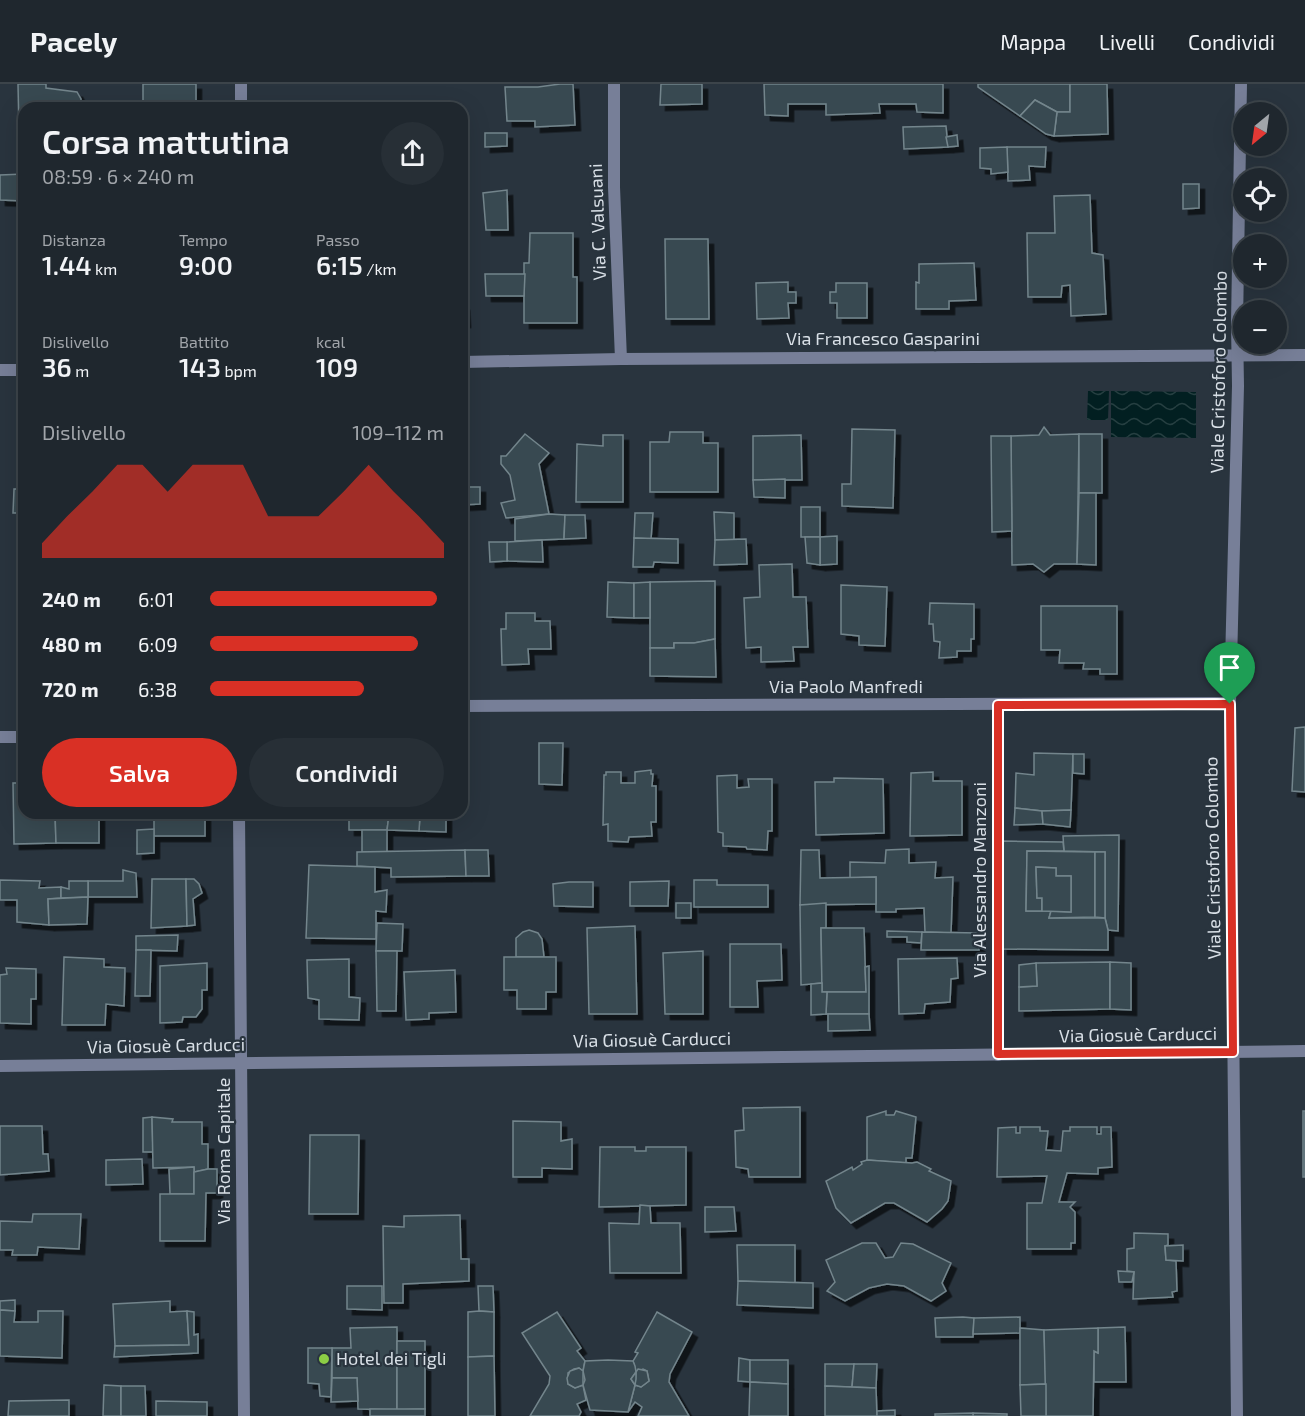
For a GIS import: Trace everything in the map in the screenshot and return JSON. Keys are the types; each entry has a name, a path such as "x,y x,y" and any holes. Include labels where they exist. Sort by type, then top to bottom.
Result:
{"street":[{"path":"241,84 241,102"},
{"name":"Via C. Valsuani","path":"614,84 614,187 621,358"},
{"name":"Viale Cristoforo Colombo","path":"1237,1416 1230,704 1238,356 1241,84"},
{"name":"Via Francesco Gasparini","path":"468,362 621,358 1305,355"},
{"path":"0,370 18,370"},
{"name":"Via Paolo Manfredi","path":"468,706 1230,704"},
{"name":"Via Alessandro Manzoni","path":"998,705 998,1054"},
{"path":"0,737 18,737"},
{"name":"Via Roma Capitale","path":"239,819 244,1416"},
{"name":"Via Giosuè Carducci","path":"0,1066 1305,1052"}],"water":[{"path":"1088,391 1109,391 1108,420 1087,420"},
{"path":"1111,391 1196,392 1196,438 1111,437"}],"building":[{"path":"18,84 46,84 46,88 77,92 81,99 81,102 18,102"},
{"path":"143,84 196,84 196,102 143,102"},
{"path":"573,84 575,125 535,127 535,121 507,121 505,87"},
{"path":"661,84 702,84 702,104 660,105"},
{"path":"764,84 943,84 943,113 917,112 916,104 879,104 880,113 826,115 826,104 788,104 788,116 765,115"},
{"path":"978,84 1070,84 1070,112 1057,112 1035,100 1020,116 978,87"},
{"path":"1070,84 1107,84 1108,134 1054,136 1057,112 1070,112"},
{"path":"1035,100 1057,112 1054,136 1046,134 1020,116"},
{"path":"946,126 948,147 904,149 903,127"},
{"path":"485,133 507,133 507,146 485,147"},
{"path":"957,135 958,146 948,147 946,137"},
{"path":"1007,147 1046,147 1045,167 1029,166 1030,180 1008,181"},
{"path":"1007,147 1008,172 991,174 991,169 980,168 980,148"},
{"path":"18,174 18,201 0,200 0,175"},
{"path":"1183,184 1199,184 1199,208 1183,209"},
{"path":"507,190 508,230 486,230 483,193"},
{"path":"1090,195 1092,253 1103,255 1106,314 1071,316 1070,285 1062,286 1061,297 1028,297 1027,233 1055,233 1054,196"},
{"path":"530,233 573,233 573,277 577,277 577,323 524,323 524,263 529,263"},
{"path":"665,239 708,239 709,319 666,319"},
{"path":"974,263 976,300 949,301 949,309 916,309 919,264"},
{"path":"485,274 525,274 524,296 486,296"},
{"path":"788,282 788,292 796,292 796,303 788,303 789,318 757,319 756,283"},
{"path":"836,283 867,283 867,318 837,318 837,303 830,303 830,292 836,292"},
{"path":"1044,427 1050,435 1079,434 1077,564 1054,564 1044,572 1033,564 1012,565 1011,436 1039,435"},
{"path":"852,429 895,430 893,508 842,506 842,484 851,484"},
{"path":"670,432 703,432 703,443 718,443 718,492 650,492 650,442 669,442"},
{"path":"525,434 549,453 539,464 549,514 506,518 501,503 515,500 510,475 501,464 501,456 506,456"},
{"path":"1079,434 1102,434 1102,493 1079,493"},
{"path":"603,435 623,435 623,502 576,502 577,444 603,446"},
{"path":"801,435 802,480 753,480 753,436"},
{"path":"991,436 1011,436 1012,531 992,532"},
{"path":"785,479 785,498 754,497 753,480"},
{"path":"468,487 480,487 480,504 468,505"},
{"path":"14,489 18,489 18,513 13,513"},
{"path":"1079,493 1096,493 1096,565 1077,564"},
{"path":"801,507 820,507 820,537 801,537"},
{"path":"714,512 734,513 734,540 715,540"},
{"path":"635,513 653,513 651,539 634,538"},
{"path":"549,514 565,515 564,539 515,541 515,519"},
{"path":"565,515 585,515 586,538 564,539"},
{"path":"837,536 837,564 820,565 820,537"},
{"path":"805,537 820,537 820,565 807,563"},
{"path":"634,538 678,539 678,563 654,562 653,567 633,567"},
{"path":"746,539 747,564 714,565 715,540"},
{"path":"542,540 543,562 507,561 507,542"},
{"path":"489,542 507,542 507,561 490,562"},
{"path":"792,564 793,597 806,597 808,647 793,647 794,661 761,662 761,647 746,648 744,598 760,597 759,565"},
{"path":"715,581 715,639 694,643 674,643 674,648 650,648 650,582"},
{"path":"608,582 634,583 634,618 607,617"},
{"path":"650,582 650,618 634,618 634,583"},
{"path":"841,585 887,587 885,646 859,645 859,636 841,634"},
{"path":"930,603 974,604 974,639 971,639 971,651 957,651 957,657 939,658 940,642 934,641 933,624 929,624"},
{"path":"1041,606 1117,606 1117,674 1100,674 1100,669 1083,669 1084,663 1059,663 1060,650 1041,650"},
{"path":"506,613 535,613 535,621 550,621 551,649 528,649 529,664 502,665 501,629 506,629"},
{"path":"715,639 716,677 650,676 650,648 674,648 674,643 694,643"},
{"path":"1305,727 1305,792 1292,791 1295,728"},
{"path":"539,743 563,743 562,785 539,784"},
{"path":"1034,753 1073,754 1071,810 1042,811 1015,808 1016,773 1034,775"},
{"path":"1073,754 1084,754 1084,774 1073,773"},
{"path":"651,770 652,786 656,786 656,822 651,822 652,836 629,837 628,842 608,841 608,824 603,825 604,775 606,772 621,772 621,783 635,783 635,772"},
{"path":"933,772 933,781 962,781 962,835 910,836 911,773"},
{"path":"737,775 737,788 749,787 748,779 772,779 772,831 768,831 767,850 723,846 723,833 718,832 717,776"},
{"path":"834,778 883,779 884,833 816,835 815,782 834,782"},
{"path":"13,783 18,783 18,819 55,819 56,843 14,844"},
{"path":"1015,808 1042,811 1043,824 1014,825"},
{"path":"1071,810 1070,827 1043,824 1042,811"},
{"path":"55,819 99,819 99,843 56,843"},
{"path":"154,819 205,819 205,836 154,836"},
{"path":"349,819 388,819 387,830 349,830"},
{"path":"388,819 420,819 419,831 387,830"},
{"path":"420,819 446,819 446,832 419,831"},
{"path":"154,829 154,853 137,854 137,830"},
{"path":"362,830 387,830 387,852 362,852"},
{"path":"1119,835 1118,931 1108,930 1105,918 1105,852 1064,851 1063,836"},
{"path":"1001,841 1063,842 1064,851 1027,851 1026,911 1051,911 1049,918 1105,918 1108,930 1108,950 1002,949"},
{"path":"909,849 909,863 936,862 935,878 953,877 951,933 925,932 924,908 876,912 876,877 850,878 850,862 885,863 886,850"},
{"path":"465,850 466,876 391,877 391,868 357,866 357,852"},
{"path":"465,850 488,850 489,876 466,876"},
{"path":"801,850 819,850 820,878 876,877 876,904 800,905"},
{"path":"1027,851 1095,852 1095,917 1049,918 1051,911 1071,912 1071,876 1056,876 1056,868 1036,867 1037,898 1042,898 1042,911 1026,911"},
{"path":"1095,852 1105,852 1105,918 1095,917"},
{"path":"309,865 375,867 375,892 387,890 386,912 376,911 376,939 306,938"},
{"path":"1036,867 1056,868 1056,876 1071,876 1071,912 1042,911 1042,898 1037,898"},
{"path":"123,870 136,873 137,897 88,897 88,881 123,881"},
{"path":"152,879 186,879 187,926 151,928"},
{"path":"186,879 194,879 199,884 202,893 193,899 195,925 187,926"},
{"path":"0,880 40,881 39,888 61,887 61,898 48,899 49,925 17,922 17,900 0,900"},
{"path":"694,880 717,880 717,885 768,885 768,907 694,907"},
{"path":"69,881 88,881 88,897 61,898 61,887 69,889"},
{"path":"669,881 668,906 630,906 630,882"},
{"path":"593,882 593,907 554,906 553,884"},
{"path":"88,897 87,924 49,925 48,899"},
{"path":"676,903 691,903 691,918 676,918"},
{"path":"826,903 826,928 821,928 822,983 801,985 800,905"},
{"path":"377,923 403,924 402,951 376,951"},
{"path":"635,926 637,1014 589,1014 587,928"},
{"path":"821,928 864,928 866,992 822,992"},
{"path":"529,930 538,933 542,939 544,957 516,957 516,938"},
{"path":"887,931 922,932 921,943 907,942 907,937 887,937"},
{"path":"922,932 979,933 979,950 921,950"},
{"path":"178,935 177,951 136,950 136,936"},
{"path":"730,944 781,944 782,980 757,981 758,1007 730,1007"},
{"path":"136,950 151,950 150,996 135,996"},
{"path":"376,951 397,951 396,1011 377,1011"},
{"path":"703,951 703,1014 665,1014 663,953"},
{"path":"64,957 104,959 104,967 125,968 124,1006 106,1004 105,1025 62,1025"},
{"path":"504,957 556,957 556,992 546,992 546,1009 517,1009 517,990 504,990"},
{"path":"957,958 958,978 951,979 950,1002 925,1004 924,1013 899,1014 898,959"},
{"path":"349,959 349,997 360,998 359,1020 319,1019 319,1000 308,998 307,960"},
{"path":"1110,962 1110,1009 1019,1011 1019,987 1037,986 1036,963"},
{"path":"1110,962 1131,963 1131,1010 1110,1009"},
{"path":"207,963 207,990 202,990 202,1009 196,1017 183,1017 182,1022 160,1023 160,966"},
{"path":"1036,963 1037,986 1019,987 1019,965"},
{"path":"869,966 869,1014 826,1014 827,992 866,992 865,967"},
{"path":"6,968 36,969 36,999 31,999 31,1024 0,1023 0,975 7,974"},
{"path":"455,970 456,1012 429,1013 429,1019 406,1020 404,972"},
{"path":"822,983 822,992 827,992 826,1014 811,1015 811,984"},
{"path":"828,1014 869,1014 870,1030 828,1031"},
{"path":"800,1107 800,1177 749,1177 748,1169 736,1167 735,1131 744,1130 743,1108"},
{"path":"886,1111 886,1115 894,1115 896,1111 916,1117 912,1158 906,1158 906,1163 867,1160 867,1117"},
{"path":"1303,1111 1305,1111 1305,1177 1303,1177"},
{"path":"152,1117 153,1152 143,1152 143,1118"},
{"path":"152,1117 173,1119 172,1122 202,1122 202,1144 208,1144 208,1169 194,1172 194,1167 153,1168"},
{"path":"513,1121 561,1122 561,1141 572,1139 572,1169 542,1168 542,1177 513,1177"},
{"path":"0,1126 42,1126 43,1154 48,1154 49,1171 0,1175"},
{"path":"1016,1127 1016,1133 1020,1133 1020,1127 1040,1127 1040,1131 1048,1131 1046,1150 1061,1151 1063,1131 1070,1131 1070,1127 1097,1127 1097,1134 1101,1134 1101,1127 1111,1127 1112,1167 1098,1168 1098,1174 1067,1173 1059,1202 1075,1202 1070,1207 1075,1212 1075,1243 1071,1243 1071,1249 1027,1249 1027,1203 1042,1203 1047,1176 997,1177 998,1128"},
{"path":"310,1135 359,1135 358,1214 309,1214"},
{"path":"600,1147 635,1147 635,1151 646,1151 646,1147 686,1147 686,1205 599,1207"},
{"path":"142,1159 143,1184 106,1185 106,1160"},
{"path":"867,1160 917,1162 931,1169 929,1171 951,1181 948,1201 927,1222 894,1203 885,1203 851,1223 836,1208 826,1181 852,1167 853,1170 862,1164 861,1162"},
{"path":"194,1167 194,1194 170,1194 169,1169"},
{"path":"217,1169 217,1193 206,1193 205,1241 160,1241 160,1194 194,1194 194,1172"},
{"path":"640,1205 650,1206 651,1223 680,1223 681,1273 610,1273 609,1223 639,1224"},
{"path":"705,1207 734,1207 736,1231 705,1232"},
{"path":"33,1214 81,1214 79,1249 38,1247 37,1255 12,1255 13,1250 0,1250 0,1221 32,1222"},
{"path":"460,1215 461,1259 469,1259 469,1281 403,1284 403,1303 384,1303 383,1226 404,1227 404,1216"},
{"path":"1134,1233 1168,1234 1168,1245 1165,1246 1166,1260 1176,1261 1177,1291 1172,1292 1173,1297 1133,1299 1134,1272 1127,1271 1127,1249 1134,1248"},
{"path":"862,1243 876,1243 885,1258 893,1257 901,1243 913,1244 951,1263 942,1283 946,1291 931,1301 904,1286 887,1284 869,1288 845,1301 827,1291 835,1282 826,1260"},
{"path":"737,1245 795,1245 795,1283 738,1281"},
{"path":"1183,1245 1183,1261 1166,1260 1165,1246"},
{"path":"1118,1271 1134,1272 1132,1282 1119,1282"},
{"path":"738,1281 813,1283 813,1308 737,1305"},
{"path":"347,1286 382,1286 382,1310 347,1309"},
{"path":"478,1286 493,1286 494,1312 479,1311"},
{"path":"15,1300 15,1311 0,1310 0,1301"},
{"path":"170,1301 170,1312 187,1311 189,1345 115,1346 113,1304"},
{"path":"0,1310 15,1311 14,1322 38,1322 38,1311 63,1311 62,1358 0,1356"},
{"path":"187,1311 194,1312 194,1335 198,1334 198,1353 114,1357 115,1346 189,1345"},
{"path":"468,1312 494,1312 494,1356 468,1357"},
{"path":"557,1312 581,1348 577,1351 585,1361 583,1371 579,1368 568,1373 568,1384 575,1388 583,1385 586,1400 577,1404 581,1412 579,1416 530,1416 549,1384 550,1376 522,1333"},
{"path":"657,1312 692,1332 670,1374 669,1382 689,1416 638,1416 642,1407 635,1402 628,1412 635,1385 641,1387 649,1381 647,1371 643,1369 636,1372 633,1361 638,1353 635,1352"},
{"path":"1020,1317 1020,1333 973,1334 974,1318"},
{"path":"935,1318 974,1318 973,1337 936,1337"},
{"path":"397,1327 397,1410 358,1409 357,1378 332,1378 332,1348 351,1348 350,1328"},
{"path":"1125,1327 1126,1382 1094,1382 1094,1351 1098,1353 1098,1328"},
{"path":"1020,1328 1044,1330 1046,1384 1020,1385"},
{"path":"1098,1328 1098,1353 1094,1351 1093,1416 1046,1416 1044,1330"},
{"path":"397,1341 425,1341 425,1409 397,1410"},
{"path":"308,1348 332,1348 331,1397 320,1396 319,1384 308,1383"},
{"path":"494,1356 495,1416 468,1416 468,1357"},
{"path":"739,1358 750,1360 750,1382 738,1381"},
{"path":"750,1360 788,1360 788,1384 750,1382"},
{"path":"585,1361 633,1361 635,1366 636,1372 631,1379 635,1385 628,1412 590,1410 583,1385"},
{"path":"825,1364 854,1364 852,1387 825,1386"},
{"path":"854,1364 877,1364 876,1388 852,1387"},
{"path":"579,1368 583,1371 583,1385 575,1388 568,1384 567,1378 570,1371"},
{"path":"638,1369 647,1371 649,1381 641,1387 635,1385"},
{"path":"636,1372 636,1379 635,1385 631,1379"},
{"path":"332,1378 357,1378 358,1401 331,1402"},
{"path":"750,1382 788,1384 788,1416 749,1416"},
{"path":"1046,1384 1046,1416 1021,1416 1020,1385"},
{"path":"104,1385 121,1386 121,1416 103,1416"},
{"path":"121,1386 145,1386 146,1416 121,1416"},
{"path":"825,1386 876,1388 877,1416 825,1416"},
{"path":"69,1400 69,1416 8,1416 9,1401"},
{"path":"156,1401 207,1402 207,1416 156,1416"},
{"path":"370,1409 425,1409 425,1416 370,1416"},
{"path":"895,1410 895,1416 877,1416 877,1411"},
{"path":"973,1413 1007,1414 1007,1416 973,1416"},
{"path":"973,1413 973,1416 935,1416 935,1414"}],"place":[{"name":"Hotel dei Tigli","path":"324,1359"}],"route":[{"path":"1230,704 1233,1052 998,1054 998,705 1230,704"}]}
